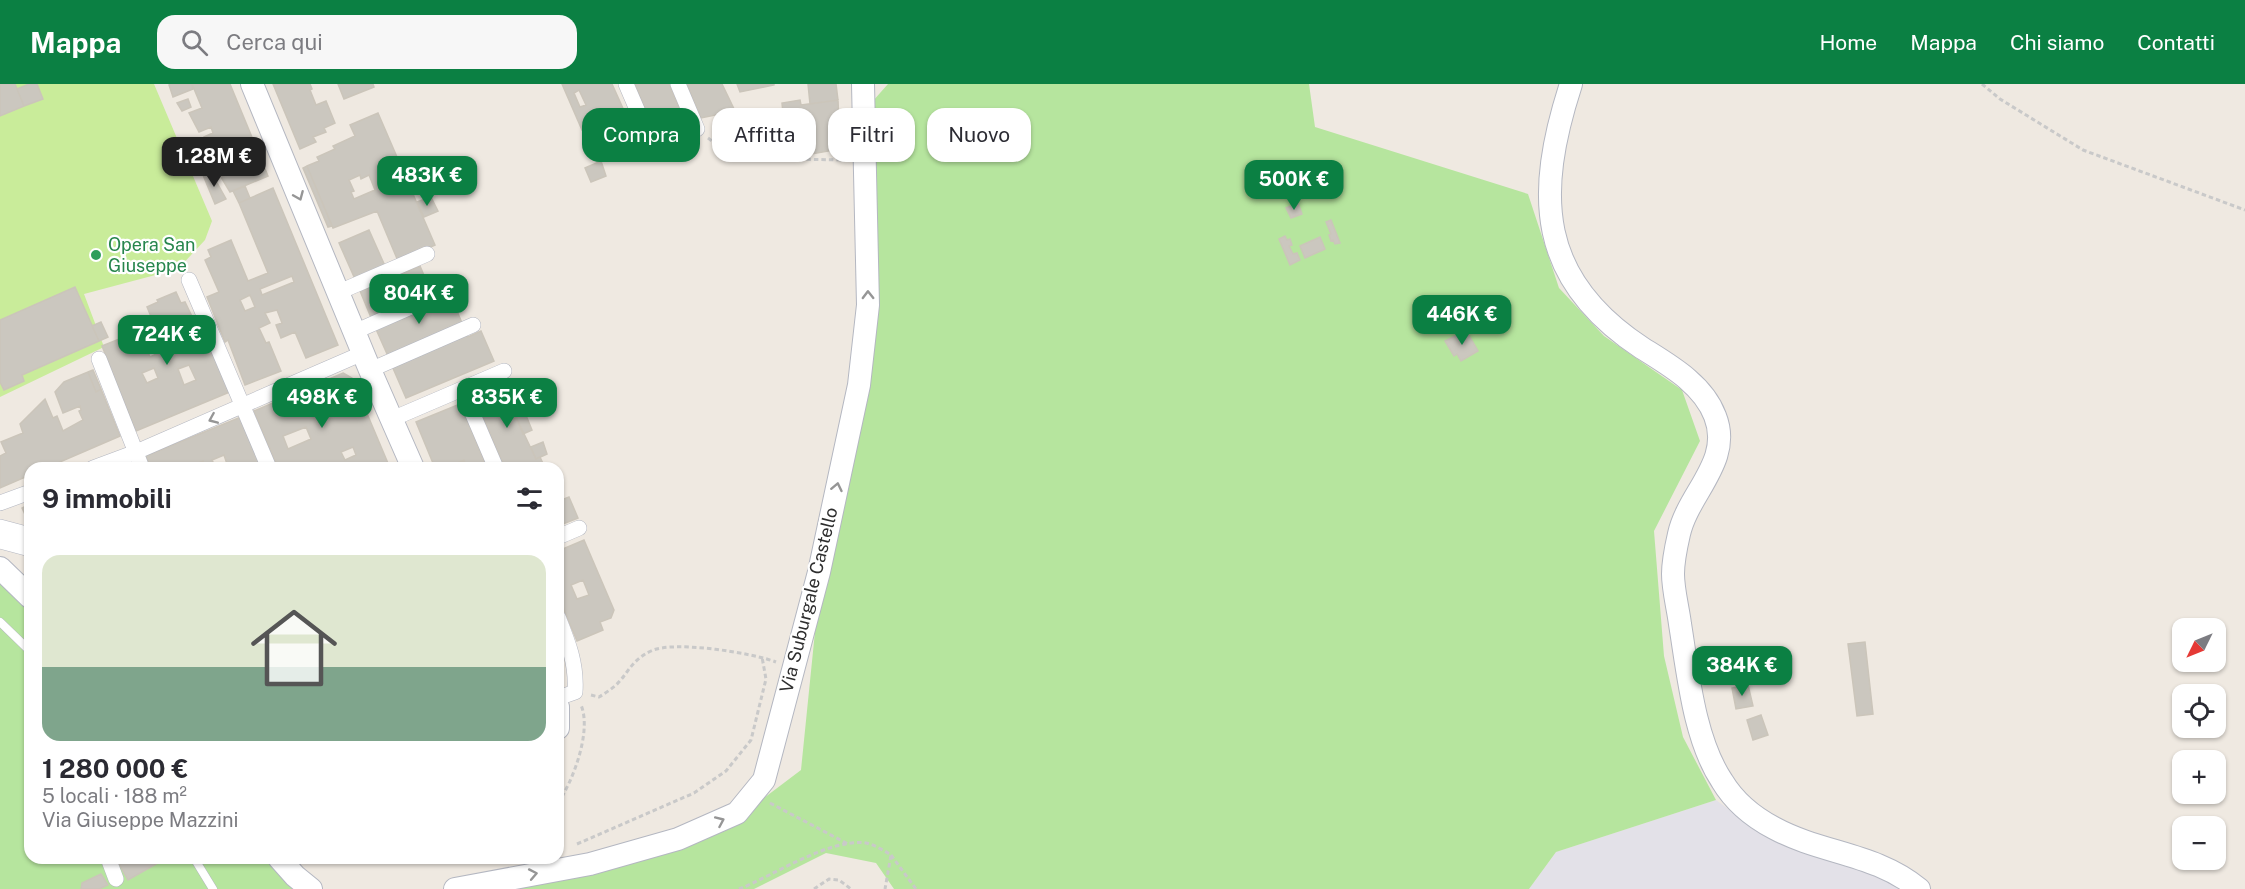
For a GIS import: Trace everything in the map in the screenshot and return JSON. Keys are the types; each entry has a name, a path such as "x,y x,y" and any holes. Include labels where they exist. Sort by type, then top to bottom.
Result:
{"street":[{"path":"252,84 366,362 410,462"},
{"path":"626,84 636,108"},
{"path":"678,84 688,108"},
{"name":"Via Suburgale Castello","path":"863,84 864,108"},
{"path":"1571,84 1558,136 1551,187 1552,229 1560,257 1574,285 1596,311 1622,334 1671,366 1694,385 1710,405 1718,425 1718,447 1715,459 1680,527 1673,577 1695,708 1715,770 1735,798 1775,829 1803,841 1866,859 1904,877 1919,889"},
{"name":"Via Suburgale Castello","path":"455,889 590,864 678,839 737,813 764,780 819,572 859,385 868,305 865,162"},
{"path":"339,292 427,254"},
{"path":"189,280 266,462"},
{"path":"354,332 434,297"},
{"path":"109,462 243,406 473,325"},
{"path":"99,359 140,462"},
{"path":"392,419 504,371"},
{"path":"462,389 493,462"},
{"path":"0,503 24,494"},
{"path":"0,526 24,533"},
{"path":"564,534 579,528"},
{"path":"0,541 24,547"},
{"path":"0,568 24,591"},
{"path":"564,633 573,657 576,678 575,692 564,696"},
{"path":"110,864 116,879"},
{"path":"284,864 311,889"}],"lane":[{"path":"0,622 24,645"},
{"path":"198,864 213,889"}],"path":[{"path":"1983,84 2000,99 2083,150 2245,210"},
{"path":"700,131 735,158 828,160"},
{"path":"575,692 599,697 615,686 632,663 653,650 676,646 762,657 793,668"},
{"path":"575,846 694,793 726,771 751,740 766,679 762,657"},
{"path":"564,791 579,760 583,730 583,711 575,692"},
{"path":"753,794 848,844"},
{"path":"739,889 806,857 848,844 866,843 891,855 916,889"},
{"path":"885,889 891,855"},
{"path":"814,889 829,879 839,880 851,889"}],"shaded area":[{"path":"1716,800 1768,838 1873,872 1903,889 1529,889 1556,852"}],"green space":[{"name":"Opera San Giuseppe","path":"0,84 154,84 212,221 205,240 178,269 84,294 104,347 0,397"},
{"path":"888,84 1309,84 1315,127 1528,194 1559,288 1604,336 1682,390 1700,441 1654,531 1664,656 1683,737 1716,800 1556,852 1529,889 894,889 876,863 826,853 754,889 464,889 739,817 801,770 816,622 877,323 861,162 915,162 915,108 867,108"},
{"path":"0,571 24,594 24,864 283,864 307,889 0,889"}],"building":[{"path":"0,84 15,84 24,106 0,116"},
{"path":"29,84 37,84 43,99 24,106 17,89"},
{"path":"192,84 193,89 173,97 169,85"},
{"path":"192,84 230,84 268,176 230,192 221,177 231,173 223,153 209,159 205,149 208,147 204,137 213,133 211,127 199,132 189,113 202,108"},
{"path":"273,84 310,84 316,105 326,101 335,123 324,128 326,132 313,137 316,142 300,149"},
{"path":"338,84 373,84 374,87 344,99"},
{"path":"562,84 612,84 623,108 582,108 582,130","holes":["579,90 586,105 580,107 574,93"]},
{"path":"635,84 669,84 679,108 645,108"},
{"path":"687,84 722,84 734,108 712,108 712,116 701,118 700,108 697,108"},
{"path":"737,84 774,84 774,85 740,92"},
{"path":"808,84 836,84 838,100 810,104"},
{"path":"188,99 191,107 182,111 177,103"},
{"path":"800,100 801,105 838,100 838,108 828,108 828,151 816,153 816,108 782,108 782,103"},
{"path":"378,113 435,245 398,261 377,211 333,228 307,166 319,161 317,157 335,149 333,146 355,136 350,125","holes":["360,175 361,179 369,175 375,190 354,199 351,192 354,191 349,180"]},
{"path":"601,162 606,176 591,182 585,168"},
{"path":"307,166 332,226 328,227 303,168"},
{"path":"211,172 226,199 215,204 203,175"},
{"path":"245,186 250,198 239,203 233,191"},
{"path":"273,188 338,345 306,358 295,332 281,338 276,325 282,323 277,310 265,313 270,323 259,328 266,343 269,342 281,371 245,385 228,340 225,342 207,297 219,292 205,260 211,257 208,250 231,240 248,281 268,273 239,203","holes":["292,276 294,282 262,295 260,289","250,295 255,307 245,311 240,300"]},
{"path":"431,197 438,211 424,217 417,202"},
{"path":"1298,203 1302,214 1291,218 1286,208"},
{"path":"1331,220 1340,243 1335,244 1333,240 1331,241 1326,222"},
{"path":"369,230 385,266 355,279 339,243"},
{"path":"1285,236 1287,240 1290,239 1292,245 1289,246 1293,254 1297,253 1300,260 1290,265 1279,239"},
{"path":"1320,237 1325,249 1305,258 1300,246"},
{"path":"420,266 432,294 372,320 360,291"},
{"path":"75,287 99,341 22,375 24,381 4,390 0,382 0,320"},
{"path":"176,292 181,303 185,302 198,329 205,326 232,391 136,431 102,346 127,336 124,328 136,323 150,357 165,350 147,307 158,302 157,300","holes":["189,365 196,380 184,385 178,369","154,368 158,378 147,383 142,373"]},
{"path":"450,294 462,323 388,356 375,327"},
{"path":"101,322 108,337 99,341 92,326"},
{"path":"1466,330 1478,351 1461,361 1457,354 1454,356 1445,341"},
{"path":"481,331 494,361 406,398 392,366 466,334 468,337"},
{"path":"93,370 101,389 96,392 88,372"},
{"path":"88,372 96,392 101,389 120,436 60,462 24,462 24,478 0,488 0,456 6,453 1,442 23,433 20,424 45,399 53,418 57,416 63,431 83,420 79,411 80,406 63,413 55,392 64,382"},
{"path":"343,373 352,378 387,462 275,462 254,411","holes":["306,427 311,439 288,449 283,436","353,447 356,455 345,460 341,452"]},
{"path":"512,382 523,408 514,412 511,405 499,410 504,423 516,417 536,459 540,457 542,462 502,462 475,398"},
{"path":"460,404 484,462 465,462 464,460 433,462 416,422"},
{"path":"523,408 532,430 523,434 514,412"},
{"path":"241,417 260,462 226,462 224,455 212,460 213,462 148,462 146,456"},
{"path":"543,442 547,454 536,459 531,447"},
{"path":"569,497 578,518 564,524 564,499"},
{"path":"584,540 614,610 611,618 600,622 603,630 577,641 564,610 564,548","holes":["583,580 589,595 577,599 571,585"]},
{"path":"1865,642 1873,714 1857,716 1848,644"},
{"path":"1748,685 1753,706 1736,709 1732,688"},
{"path":"1761,715 1768,735 1753,740 1747,720"},
{"path":"119,864 156,864 128,880"},
{"path":"101,874 108,885 99,889 81,889 82,883"}],"place":[{"name":"Opera San Giuseppe","path":"96,255"}]}
